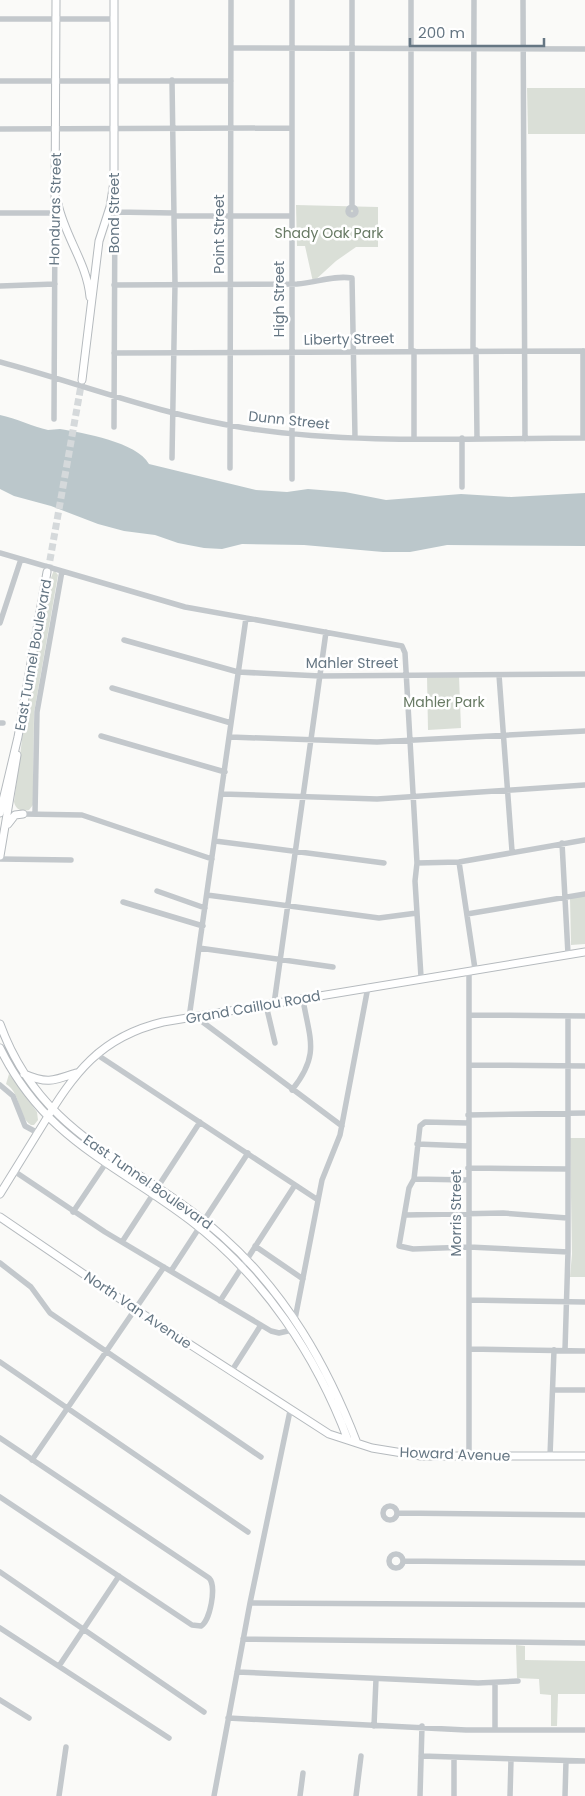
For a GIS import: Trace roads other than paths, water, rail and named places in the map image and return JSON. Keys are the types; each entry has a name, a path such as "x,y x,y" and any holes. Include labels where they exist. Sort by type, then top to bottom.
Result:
{"main road":[{"name":"Honduras Street","path":"55,213 56,0"},
{"name":"Bond Street","path":"114,0 114,182"},
{"path":"82,380 99,241 110,207 114,182"},
{"path":"56,190 68,231 87,276 91,315"},
{"name":"East Tunnel Boulevard","path":"0,858 18,737 48,572"},
{"name":"East Tunnel Boulevard","path":"0,813 18,737"},
{"path":"10,799 13,808 23,814"},
{"path":"5,829 13,817 23,814"},
{"name":"Grand Caillou Road","path":"0,1194 76,1073 96,1054 133,1031 151,1025 193,1017 303,1000 421,977 585,952"},
{"name":"East Tunnel Boulevard","path":"0,1024 23,1073 52,1110 69,1126 110,1156 204,1220 265,1279 295,1319 331,1381 357,1443"},
{"name":"East Tunnel Boulevard","path":"0,1048 14,1075 47,1118 75,1142 199,1227 242,1266 292,1330 325,1386 348,1440"},
{"path":"23,1073 46,1081 59,1080 76,1073"},
{"name":"North Van Avenue","path":"0,1217 276,1402"},
{"name":"Howard Avenue","path":"276,1402 329,1434 391,1452 420,1456 585,1456"}],"street":[{"name":"Point Street","path":"230,468 232,353 232,0"},
{"name":"High Street","path":"292,0 292,479"},
{"path":"352,0 352,207"},
{"path":"411,0 414,438"},
{"path":"474,0 476,438"},
{"path":"523,0 525,439"},
{"path":"0,19 114,19"},
{"path":"231,48 585,49"},
{"path":"172,80 174,214 174,413 172,458"},
{"path":"0,81 231,81"},
{"path":"0,129 292,128"},
{"name":"Bond Street","path":"114,182 114,427"},
{"path":"115,212 292,216"},
{"path":"0,213 55,213"},
{"name":"Honduras Street","path":"54,419 55,213"},
{"path":"55,237 59,229 68,231"},
{"path":"114,285 310,284 341,276 352,278 355,437"},
{"path":"0,286 54,284"},
{"name":"Liberty Street","path":"114,354 327,353 354,350 584,351"},
{"path":"584,351 584,438"},
{"name":"Dunn Street","path":"0,362 174,413 231,426 291,434 414,438 584,438"},
{"path":"462,438 462,487"},
{"path":"0,552 173,604 396,644 403,648 417,863 415,880 421,977"},
{"path":"0,623 21,559"},
{"path":"34,814 37,712 62,572"},
{"path":"246,618 199,948 193,1017 342,1126"},
{"path":"275,1043 270,1005 280,960 326,632"},
{"name":"Mahler Street","path":"124,640 238,672 320,676 585,674"},
{"path":"499,675 506,792 512,851"},
{"path":"112,688 231,723"},
{"path":"230,737 377,742 585,731"},
{"path":"101,736 225,772"},
{"path":"222,794 377,799 506,792 585,785"},
{"path":"23,814 82,815 212,859"},
{"path":"417,863 459,862 562,842 585,840"},
{"path":"215,841 384,863"},
{"path":"562,842 568,954"},
{"path":"0,858 70,860"},
{"name":"Morris Street","path":"459,862 467,914 472,970 468,1065 469,1456"},
{"path":"157,891 205,908"},
{"path":"467,914 585,894"},
{"path":"207,895 379,918 417,913"},
{"path":"123,902 203,926"},
{"path":"199,948 333,967"},
{"path":"295,1319 322,1180 342,1126 368,987"},
{"path":"292,1090 305,1073 312,1053 303,1000"},
{"path":"469,1015 585,1016"},
{"path":"565,1350 568,1252 568,1016"},
{"path":"96,1054 318,1200"},
{"path":"468,1065 585,1066"},
{"path":"0,1085 13,1096 25,1126 38,1133"},
{"path":"468,1115 585,1113"},
{"path":"122,1242 200,1122"},
{"path":"468,1123 422,1124 417,1144 414,1179 409,1188 406,1215 399,1246 413,1249 469,1247 568,1252"},
{"path":"417,1144 468,1146"},
{"path":"171,1271 248,1154"},
{"path":"73,1212 110,1156"},
{"path":"468,1168 567,1169"},
{"path":"14,1171 73,1212 261,1325 279,1333 292,1330"},
{"path":"414,1179 468,1180"},
{"path":"220,1301 295,1184"},
{"path":"406,1215 503,1214 567,1218"},
{"path":"255,1246 303,1279"},
{"path":"0,1263 31,1287 50,1313 261,1457"},
{"path":"32,1460 164,1267"},
{"path":"469,1300 585,1302"},
{"path":"231,1372 261,1325"},
{"path":"469,1349 585,1351"},
{"path":"550,1456 554,1350"},
{"path":"0,1362 248,1532"},
{"path":"553,1390 585,1390"},
{"path":"214,1796 243,1638 290,1411"},
{"path":"0,1438 210,1579 213,1592 207,1620 204,1624 192,1625 0,1498"},
{"path":"397,1513 585,1515"},
{"path":"403,1561 585,1563"},
{"path":"0,1572 204,1712"},
{"path":"59,1666 119,1576"},
{"path":"250,1603 585,1605"},
{"path":"0,1628 169,1738"},
{"path":"243,1638 585,1643"},
{"path":"237,1672 495,1683 518,1681"},
{"path":"374,1726 376,1679"},
{"path":"495,1683 495,1730"},
{"path":"0,1700 29,1718"},
{"path":"228,1718 374,1726 422,1726 495,1730 585,1730"},
{"path":"420,1796 422,1726"},
{"path":"59,1796 66,1747"},
{"path":"356,1796 361,1756"},
{"path":"420,1756 454,1759 585,1762"},
{"path":"454,1759 454,1796"},
{"path":"510,1796 511,1760"},
{"path":"566,1761 566,1796"},
{"path":"300,1796 302,1773"}],"tunnel":[{"path":"48,571 82,380"}],"park label":[{"name":"Shady Oak Park","path":"329,233"},
{"name":"Mahler Park","path":"444,702"}]}
